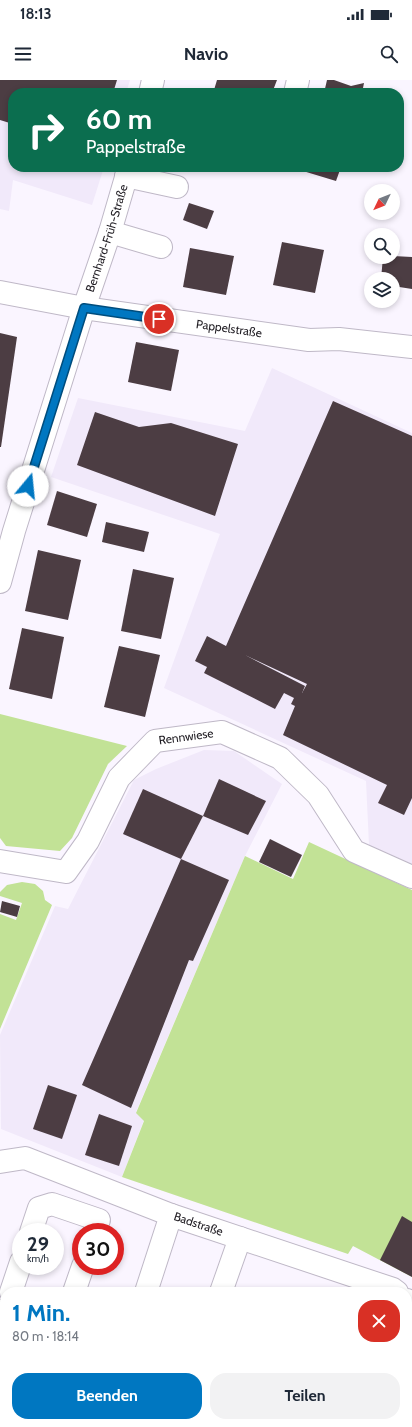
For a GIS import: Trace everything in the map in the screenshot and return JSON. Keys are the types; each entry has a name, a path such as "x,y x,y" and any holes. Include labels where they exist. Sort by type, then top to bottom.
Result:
{"street":[{"path":"128,172 177,187"},
{"name":"Bernhard-Früh-Straße","path":"84,308 110,232 128,172"},
{"path":"110,232 161,247"},
{"name":"Pappelstraße","path":"0,292 84,308 309,340 339,339 412,347"},
{"path":"0,582 14,531 84,308"},
{"name":"Rennwiese","path":"0,861 66,872 88,841 119,778 155,741 222,732 280,758 318,795 354,851 412,877"},
{"name":"Badstraße","path":"0,1162 26,1158 91,1185 171,1215 387,1287"},
{"path":"81,1213 91,1185"},
{"path":"34,1223 39,1208 52,1204 99,1220 98,1223"},
{"path":"148,1287 171,1215"},
{"path":"224,1287 240,1238"},
{"path":"13,1287 17,1275"},
{"path":"76,1287 80,1275"}],"shaded area":[{"path":"0,80 130,80 128,88 8,88 8,172 102,172 92,205 13,180 9,211 0,209"},
{"path":"272,368 412,433 412,864 369,845 366,781 164,688 220,534 51,477 78,398 245,431"},
{"path":"204,750 234,751 282,784 245,856 136,1112 144,1120 122,1177 1,1129 0,1035 55,906 68,909 134,780 156,769"}],"green space":[{"path":"0,714 127,746 108,764 72,838 60,851 6,846 0,838"},
{"path":"309,842 412,890 412,1277 353,1246 348,1254 122,1177 144,1121 136,1113 245,856 293,879"},
{"path":"22,882 35,884 43,891 45,900 52,905 0,1029 0,914 16,920 22,903 0,896 0,892 7,885"}],"building":[{"path":"0,80 117,80 115,88 8,88 8,122 0,120"},
{"path":"217,80 277,80 274,88 215,88"},
{"path":"327,80 334,80 351,86 364,83 363,88 325,88"},
{"path":"306,172 339,172 336,181"},
{"path":"189,203 214,211 207,229 183,220"},
{"path":"282,242 324,250 315,293 273,285"},
{"path":"190,248 234,256 226,295 183,287"},
{"path":"400,256 412,257 412,289 400,287 400,272 382,272 382,264 400,264"},
{"path":"0,333 17,337 1,447 0,447"},
{"path":"136,342 179,350 171,391 128,382"},
{"path":"333,401 412,436 412,798 404,815 378,803 387,785 283,735 295,706 291,704 294,698 284,693 275,709 204,673 207,667 195,661 207,636 226,646","holes":["245,655 307,684 302,693 305,686"]},
{"path":"95,412 139,427 171,423 238,444 215,516 77,465"},
{"path":"57,491 97,504 87,537 47,525"},
{"path":"106,522 149,532 144,552 102,542"},
{"path":"38,550 81,560 68,620 25,611"},
{"path":"133,569 174,578 161,639 121,631"},
{"path":"22,628 64,637 52,699 9,689"},
{"path":"119,646 160,655 145,717 104,707"},
{"path":"219,779 266,801 248,835 203,816"},
{"path":"143,789 203,816 181,859 123,834"},
{"path":"270,839 302,855 291,877 259,862"},
{"path":"181,859 229,880 193,961 189,960 131,1108 82,1085"},
{"path":"2,901 20,906 17,917 0,912"},
{"path":"48,1085 77,1095 62,1139 33,1129"},
{"path":"99,1114 132,1126 119,1166 85,1155"},
{"path":"402,1216 412,1222 412,1277 380,1260"}],"route":[{"path":"28,486 84,308 159,319"}]}
